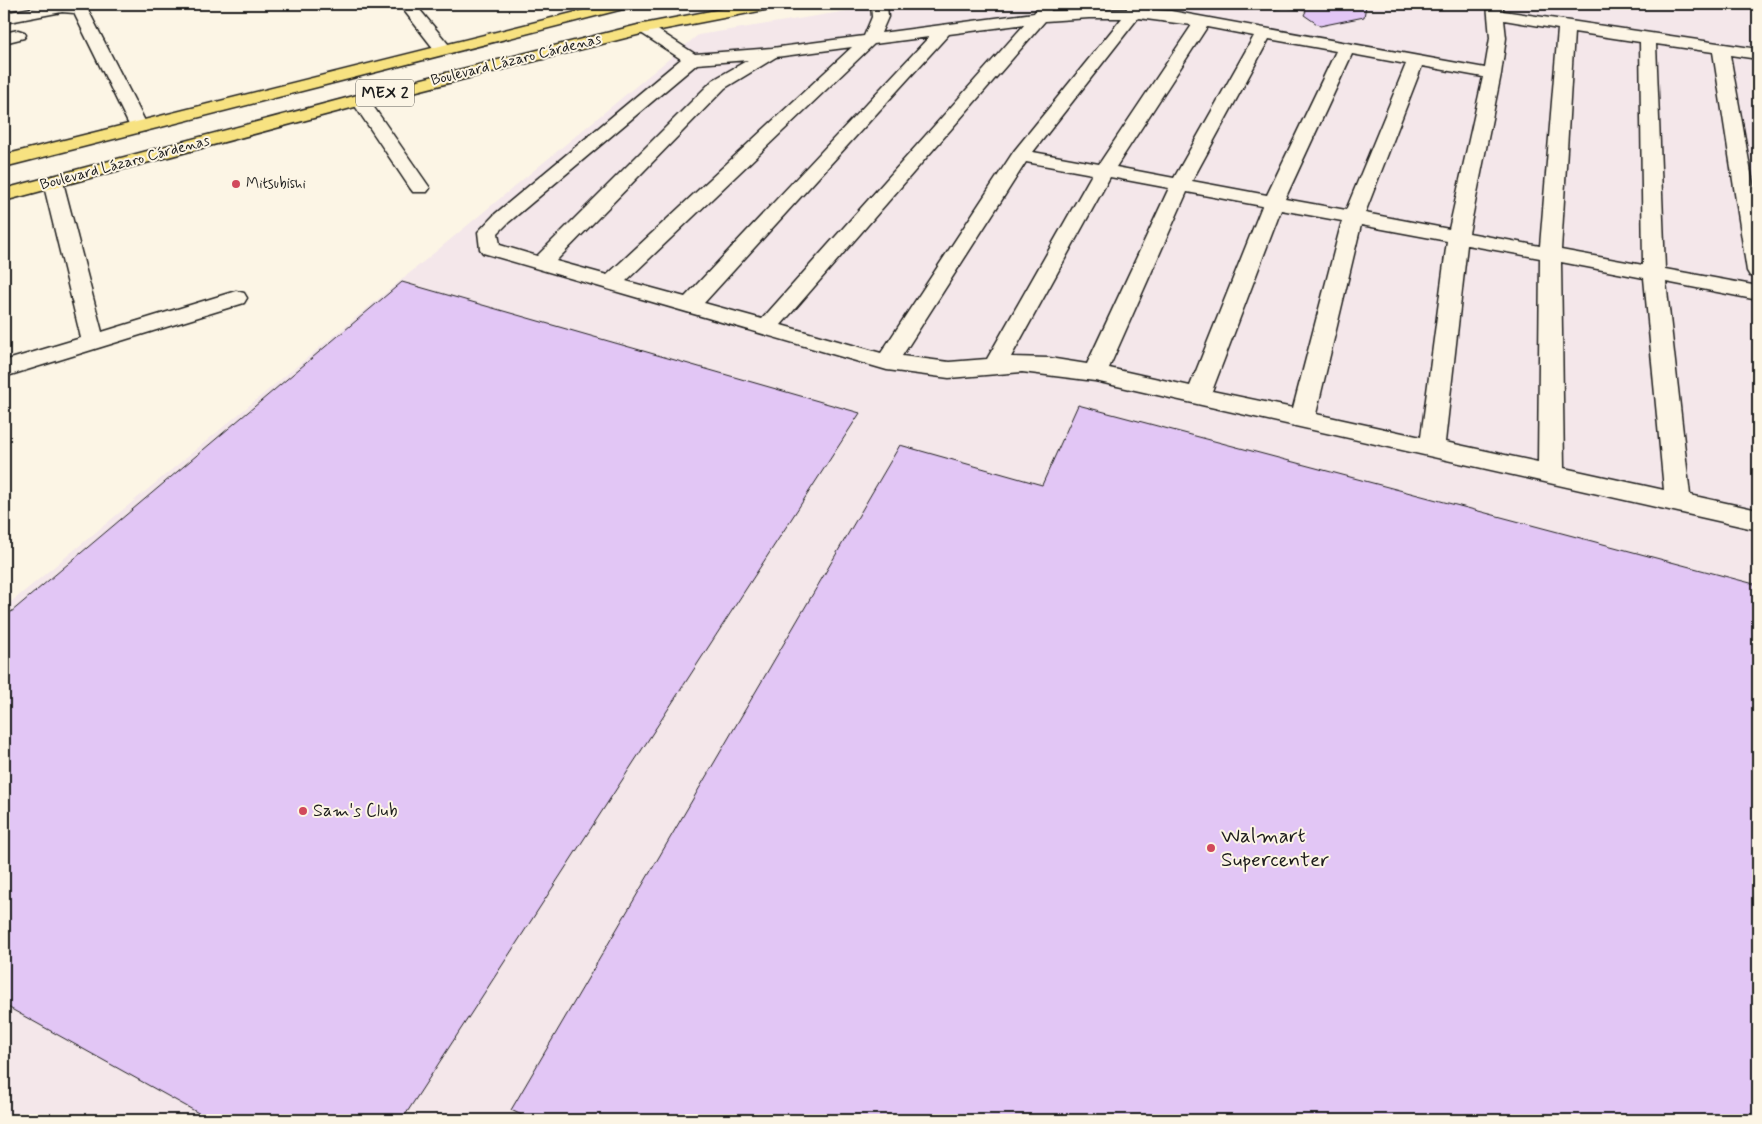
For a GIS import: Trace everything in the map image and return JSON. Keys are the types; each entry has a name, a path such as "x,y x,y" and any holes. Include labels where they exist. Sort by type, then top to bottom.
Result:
{"highway":[{"name":"Boulevard Lázaro Cárdenas","path":"4,161 626,4"},
{"name":"Boulevard Lázaro Cárdenas","path":"4,195 360,100 644,28 770,4"}],"lane":[{"path":"407,4 443,49"},
{"path":"611,283 871,38 880,17 878,4"},
{"path":"4,18 62,7 80,9 139,127"},
{"path":"887,362 1022,155 1134,8"},
{"path":"1492,74 1134,8 1079,13 1044,10 945,29 772,53 692,59 502,218 488,232 490,249 887,362 926,369 949,370 1022,364 1095,373 1678,504 1758,520"},
{"path":"1432,449 1458,236 1498,38 1495,9 1566,26 1758,54"},
{"path":"766,328 1044,10"},
{"path":"994,366 1104,170 1202,22"},
{"path":"1552,475 1550,253 1566,26"},
{"path":"644,28 692,59"},
{"path":"690,306 945,29"},
{"path":"1095,373 1180,185 1264,33"},
{"path":"1648,38 1654,272 1678,504"},
{"path":"1198,396 1274,202 1346,48"},
{"path":"1721,49 1758,270"},
{"path":"542,263 719,84 772,53"},
{"path":"1302,419 1353,217 1416,60"},
{"path":"360,100 420,188"},
{"path":"1022,155 1758,293"},
{"path":"53,182 93,341"},
{"path":"4,369 236,298"}],"shaded area":[{"path":"890,4 1758,4 1758,1120 4,1120 4,608 698,35"}],"building":[{"path":"1267,4 1376,4 1366,6 1364,17 1320,26 1304,15 1306,11 1285,7 1275,9"},
{"name":"Sam's Club","path":"402,282 860,413 402,1120 211,1120 4,1005 4,618"},
{"name":"Walmart Supercenter","path":"1078,405 1758,585 1758,1120 532,1120 511,1110 900,445 1042,485"}],"place":[{"name":"Mitsubishi","path":"236,184"},
{"name":"Sam's Club","path":"303,811"},
{"name":"Walmart Supercenter","path":"1211,848"}]}
